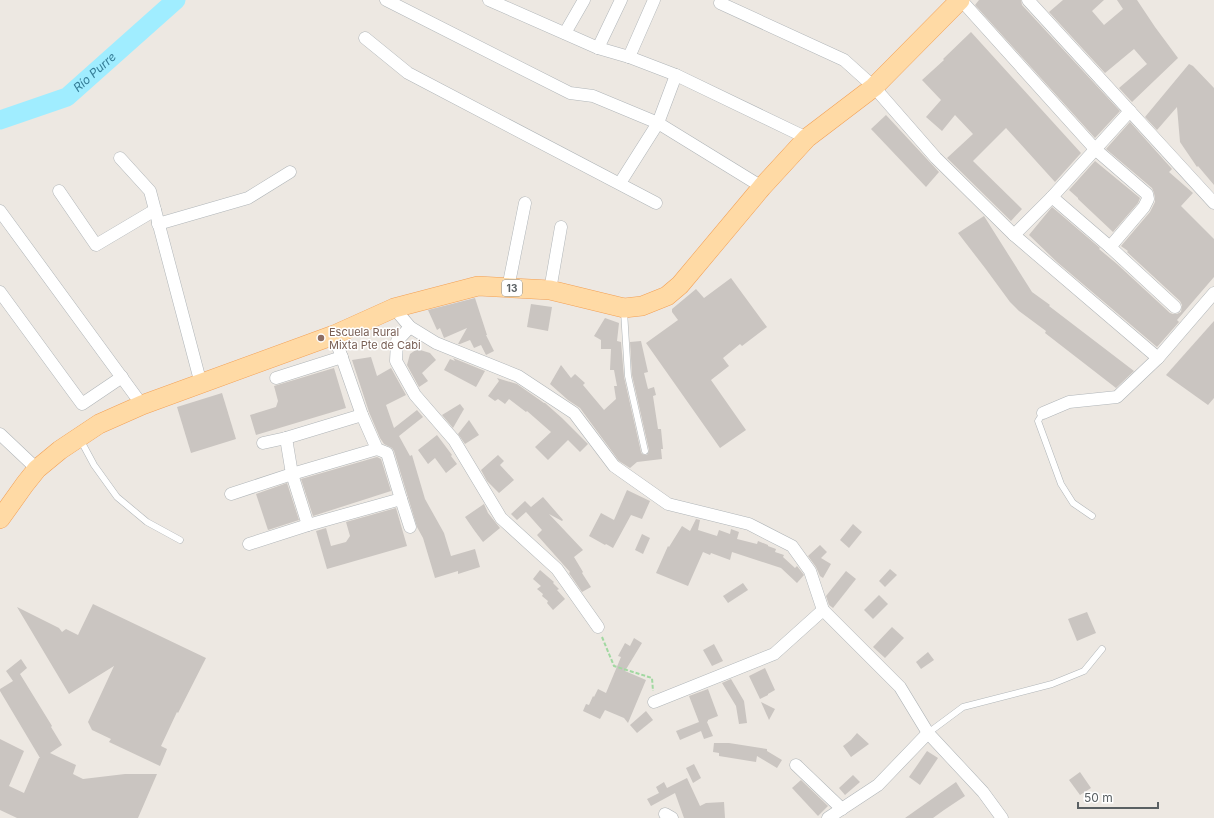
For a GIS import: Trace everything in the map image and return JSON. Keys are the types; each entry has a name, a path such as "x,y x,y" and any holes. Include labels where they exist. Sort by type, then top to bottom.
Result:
{"main road":[{"name":"13","path":"0,518 37,470 60,450 99,424 142,405 334,335 394,308 478,286 550,290 624,308 642,306 666,296 680,285 762,187 807,138 874,87 961,0"}],"street":[{"path":"386,0 570,93 593,96 658,122 762,187"},
{"path":"489,0 598,48 629,57 676,75 807,138"},
{"path":"565,33 584,0"},
{"path":"598,48 622,0"},
{"path":"629,57 654,0"},
{"path":"961,0 1095,149 1147,194 1148,199 1144,207 1110,247"},
{"path":"1028,0 1214,203"},
{"path":"720,4 844,60 874,87 936,158 1014,235 1158,358"},
{"path":"365,38 408,73 656,203"},
{"path":"620,183 658,122 676,75"},
{"path":"1014,235 1052,197 1130,111"},
{"path":"120,158 150,191 201,384"},
{"path":"158,224 248,198 290,172"},
{"path":"59,191 96,245 155,210"},
{"path":"1052,197 1110,247 1175,307"},
{"path":"508,288 525,203"},
{"path":"0,211 142,405"},
{"path":"550,290 561,227"},
{"path":"0,292 82,404 122,377"},
{"path":"1042,413 1069,402 1116,397 1158,358 1214,293"},
{"path":"394,308 410,327 436,343 518,376 574,413 614,466 668,504 749,524 792,546 810,571 823,610 900,687 928,733 983,792 1002,818"},
{"path":"410,327 397,341 396,361 415,395 454,440 502,518 557,568 598,627"},
{"path":"334,335 362,415 377,449"},
{"path":"276,378 342,357"},
{"path":"263,443 286,438 362,415"},
{"path":"0,434 37,470"},
{"path":"286,438 292,474 308,525"},
{"path":"231,494 377,449 387,453 400,499 410,527"},
{"path":"249,544 308,525 400,499"},
{"path":"654,702 774,654 823,610"},
{"path":"828,818 878,785 928,733"},
{"path":"796,765 842,809"}],"lane":[{"path":"624,308 628,376 645,451"},
{"path":"1042,413 1038,421 1061,484 1073,503 1092,516"},
{"path":"80,438 94,465 117,497 147,522 180,540"},
{"path":"928,733 963,707 1052,684 1084,671 1102,649"}],"path":[{"path":"598,627 614,666 652,678 654,702"}],"building":[{"path":"979,0 1021,0 1022,5 1120,111 1095,138 975,5"},
{"path":"1063,0 1104,0 1092,11 1104,25 1123,9 1117,0 1137,0 1178,58 1132,102 1119,88 1147,64 1134,49 1105,73 1049,12"},
{"path":"971,32 1081,153 1055,182 1006,128 973,161 1022,209 1011,221 947,158 973,134 955,115 942,131 926,117 941,100 922,80"},
{"path":"1189,64 1193,66 1214,88 1214,185 1198,166 1197,167 1180,142 1177,107 1157,130 1145,117"},
{"path":"886,115 939,172 926,187 871,129"},
{"path":"1130,122 1172,169 1169,172 1193,193 1181,206 1214,239 1214,277 1177,320 1179,322 1157,347 1057,262 1029,235 1052,207 1100,248 1099,249 1170,313 1177,314 1181,312 1182,305 1180,301 1121,246 1150,212 1155,202 1152,188 1106,149"},
{"path":"1095,161 1140,198 1138,203 1113,232 1069,190"},
{"path":"984,216 1032,292 1134,371 1116,388 1045,333 1046,331 1019,311 1010,302 958,233"},
{"path":"731,278 767,327 742,346 740,344 723,358 729,366 711,380 746,430 720,448 646,343 678,320 672,312 672,309 696,289 704,298"},
{"path":"475,298 486,335 494,351 486,355 481,345 474,348 470,340 458,344 467,328 444,338 440,328 437,330 428,310"},
{"path":"531,304 552,307 548,331 527,327"},
{"path":"605,318 619,323 617,341 621,342 624,377 641,452 642,454 646,455 648,454 649,450 632,375 630,342 641,341 648,372 644,373 648,389 654,387 656,395 653,396 658,429 661,429 663,449 661,449 662,459 637,462 630,468 619,461 580,408 568,400 550,384 561,365 571,378 575,374 585,383 583,385 604,410 616,399 614,386 617,386 614,370 610,370 611,349 601,349 601,340 594,336"},
{"path":"1214,321 1214,398 1208,405 1166,375"},
{"path":"417,349 430,353 436,360 422,373 428,381 419,387 407,365 410,354"},
{"path":"371,357 377,376 391,368 406,395 386,405 394,428 417,410 423,417 399,436 410,456 412,455 425,499 444,533 451,556 475,549 480,567 458,574 458,571 435,578 423,538 417,527 394,451 392,448 384,444 380,438 369,412 352,360"},
{"path":"453,358 485,371 476,387 444,370 450,359 455,361"},
{"path":"334,368 346,408 256,435 250,415 276,407 278,401 274,386"},
{"path":"497,378 517,384 545,403 588,444 580,452 568,440 548,460 535,447 551,432 527,411 526,412 509,399 505,404 498,399 495,401 488,396 499,381"},
{"path":"222,393 236,439 191,453 177,407"},
{"path":"460,404 464,409 453,428 442,415"},
{"path":"469,420 479,435 465,444 458,434"},
{"path":"437,435 457,464 446,473 435,458 428,464 418,450"},
{"path":"498,455 504,461 500,465 514,480 499,493 487,481 481,470"},
{"path":"377,457 381,459 391,491 313,516 301,479"},
{"path":"287,483 299,520 268,530 256,494"},
{"path":"627,490 650,501 642,519 631,515 613,548 589,536 601,513 614,520"},
{"path":"543,497 563,520 562,521 549,514 583,550 574,557 591,587 582,592 569,573 570,572 537,535 542,530 526,512 517,520 511,514 525,501 531,507"},
{"path":"484,504 488,513 500,528 483,542 465,517"},
{"path":"396,508 407,546 327,569 316,531 326,528 331,546 346,542 350,536 346,522"},
{"path":"696,519 700,520 698,530 717,536 719,530 730,534 731,529 739,532 737,539 757,544 758,541 776,549 775,552 784,555 783,557 795,568 797,566 804,575 797,583 781,568 732,552 730,560 711,553 710,555 703,552 688,586 656,573 668,546 669,547 682,526 690,531"},
{"path":"853,524 862,532 849,548 840,540"},
{"path":"642,534 650,538 643,554 635,550"},
{"path":"820,545 827,552 821,558 831,564 823,578 820,576 816,567 808,556"},
{"path":"890,569 897,575 885,587 879,581"},
{"path":"540,570 554,582 553,583 559,589 557,590 565,599 553,610 547,603 548,601 542,596 543,594 537,589 541,586 533,579"},
{"path":"846,571 856,579 833,608 829,605 826,596"},
{"path":"743,583 748,590 728,603 723,596"},
{"path":"879,595 888,604 873,619 864,610"},
{"path":"93,604 206,658 178,713 177,712 161,746 167,749 160,766 109,742 111,739 92,730 88,722 114,666 69,694 17,607 59,628 62,632 66,629 78,635"},
{"path":"1087,612 1096,633 1077,641 1068,619"},
{"path":"892,627 904,638 885,658 873,647"},
{"path":"634,638 642,643 625,671 646,680 628,723 624,718 605,710 600,719 583,711 586,704 589,705 598,689 606,693 621,657 618,656 625,643 630,646"},
{"path":"714,644 723,661 712,666 703,650"},
{"path":"928,652 934,660 921,669 916,662"},
{"path":"21,659 27,668 20,674 62,745 50,753 76,765 73,774 83,779 125,774 157,774 138,818 17,818 0,810 0,739 24,751 9,786 24,793 40,758 0,691 0,689 13,681 6,671"},
{"path":"765,668 775,690 760,699 749,676"},
{"path":"731,679 744,701 747,723 739,724 736,706 722,683"},
{"path":"708,689 718,716 708,720 707,722 713,736 704,739 701,731 680,740 676,731 699,722 689,696"},
{"path":"761,702 775,709 769,720"},
{"path":"646,711 653,720 637,733 630,725"},
{"path":"857,733 869,744 851,757 843,746"},
{"path":"714,743 729,743 767,749 767,751 782,760 777,768 757,756 756,762 719,756 719,753 713,752"},
{"path":"927,751 938,758 920,785 909,777"},
{"path":"694,764 701,778 693,783 686,768"},
{"path":"1080,772 1091,788 1080,795 1069,780"},
{"path":"853,775 860,782 845,795 839,788"},
{"path":"687,778 700,806 706,803 724,802 725,818 684,818 675,793 651,806 647,799 659,793 656,787 664,782 667,788"},
{"path":"801,780 828,806 818,816 792,788"},
{"path":"956,782 965,796 933,818 905,818"}],"waterway":[{"name":"Río Purre","path":"0,120 67,97 176,0"}],"place":[{"name":"Escuela Rural Mixta Pte de Cabi","path":"321,338"}]}
